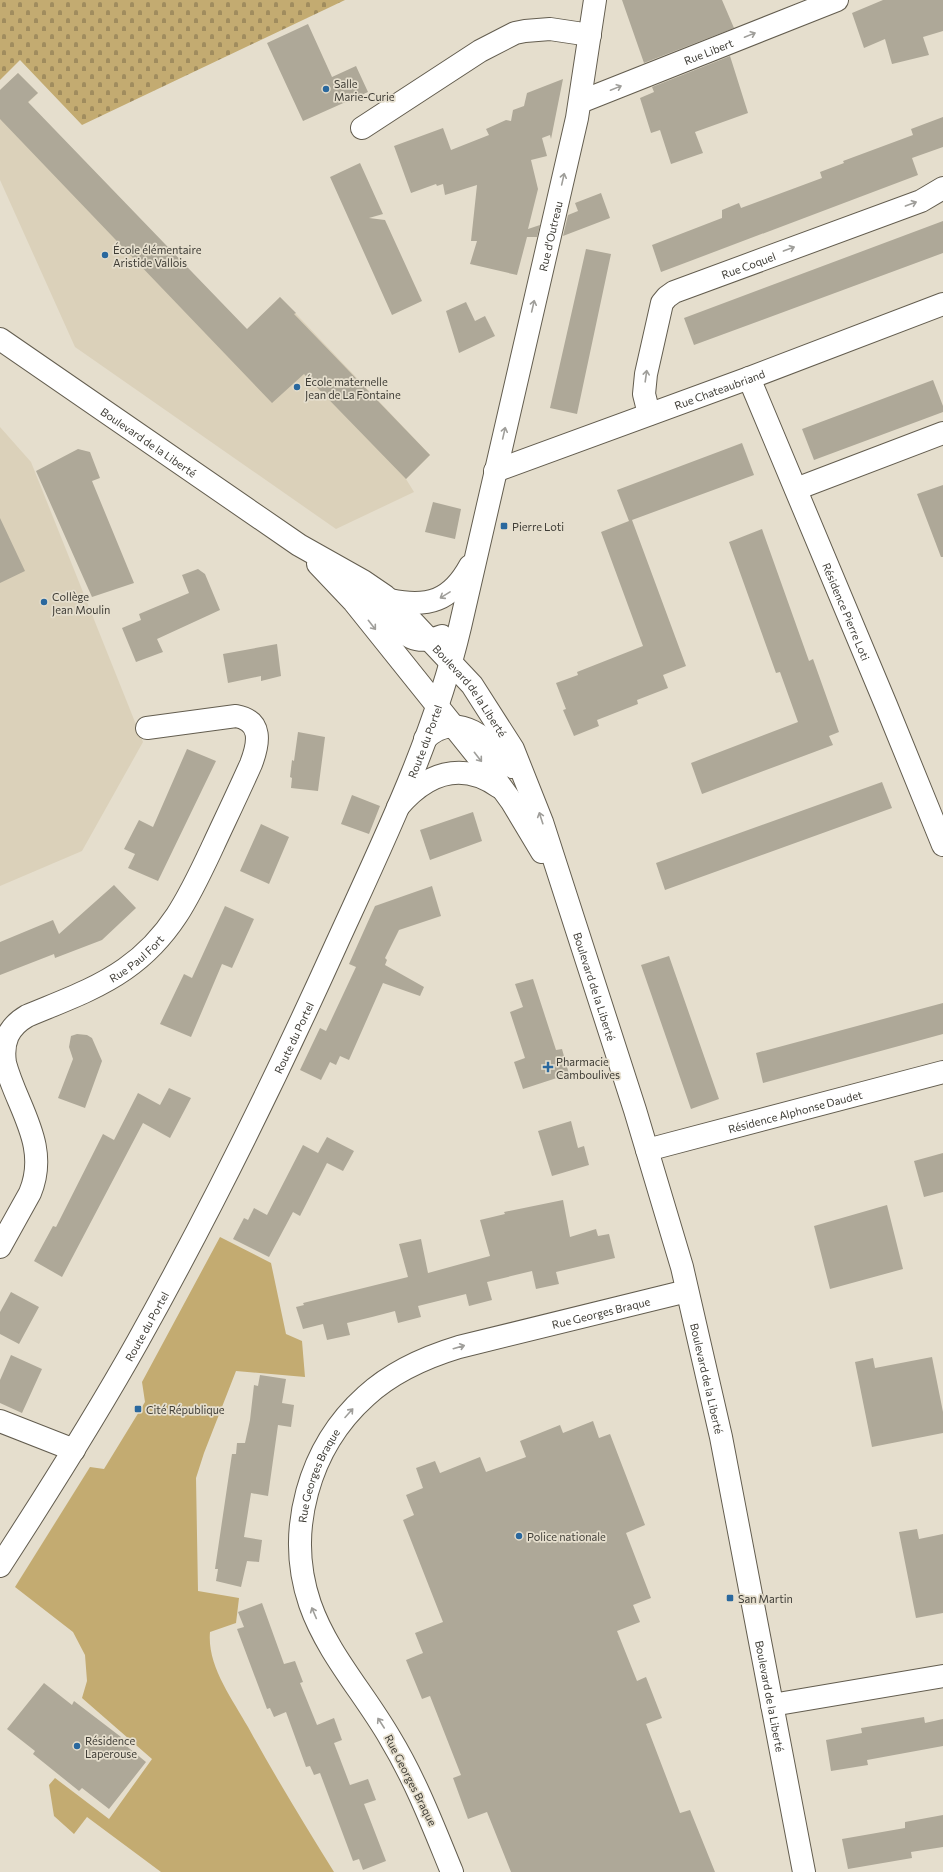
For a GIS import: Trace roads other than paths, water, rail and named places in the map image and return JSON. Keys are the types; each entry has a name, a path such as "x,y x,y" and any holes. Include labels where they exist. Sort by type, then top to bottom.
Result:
{"street":[{"name":"Rue d'Outreau","path":"495,471 580,102 595,0"},
{"name":"Rue Libert","path":"580,102 837,0"},
{"path":"362,128 480,51 515,33 550,29 590,35"},
{"name":"Rue Coquel","path":"649,414 644,394 646,374 659,311 667,297 682,288 921,201 943,188"},
{"name":"Rue Chateaubriand","path":"495,471 749,378 943,304"},
{"name":"Boulevard de la Liberté","path":"0,339 299,545 363,581 390,600 472,685 501,728 513,749 530,790 565,895 676,1245 721,1437 804,1872"},
{"name":"Résidence Pierre Loti","path":"749,378 943,845"},
{"path":"796,489 943,433"},
{"name":"Route du Portel","path":"0,1566 74,1450 138,1341 241,1147 274,1080 398,807 425,739 451,663 495,471"},
{"name":"Boulevard de la Liberté","path":"299,545 354,602 504,790 533,836 565,895"},
{"path":"390,600 417,604 436,600 449,593 458,584 477,554"},
{"path":"330,576 373,603 403,634 412,638 429,640 450,632 465,606"},
{"name":"Rue Paul Fort","path":"0,1247 30,1193 36,1164 36,1143 5,1063 4,1053 7,1035 11,1027 22,1019 114,976 146,953 165,932 190,897 252,764 258,744 255,728 250,721 236,716 147,728"},
{"path":"425,739 440,728 453,727 471,730 491,744 530,790"},
{"path":"398,807 412,792 426,782 450,773 474,774 487,779 504,790"},
{"name":"Résidence Alphonse Daudet","path":"647,1150 943,1072"},
{"name":"Rue Georges Braque","path":"452,1872 419,1793 400,1756 381,1722 331,1648 310,1604 305,1586 300,1550 304,1507 313,1473 325,1445 344,1419 366,1395 403,1370 431,1356 459,1346 687,1291"},
{"path":"0,1421 74,1450"},
{"path":"772,1706 943,1676"}],"place":[{"name":"Salle Marie-Curie","path":"326,89"},
{"name":"École élémentaire Aristide Vallois","path":"105,255"},
{"name":"École maternelle Jean de La Fontaine","path":"297,387"},
{"name":"Pierre Loti","path":"504,526"},
{"name":"Collège Jean Moulin","path":"44,602"},
{"name":"Pharmacie Camboulives","path":"548,1067"},
{"name":"Cité République","path":"138,1409"},
{"name":"Police nationale","path":"519,1536"},
{"name":"San Martin","path":"730,1598"},
{"name":"Résidence Laperouse","path":"77,1746"}]}
